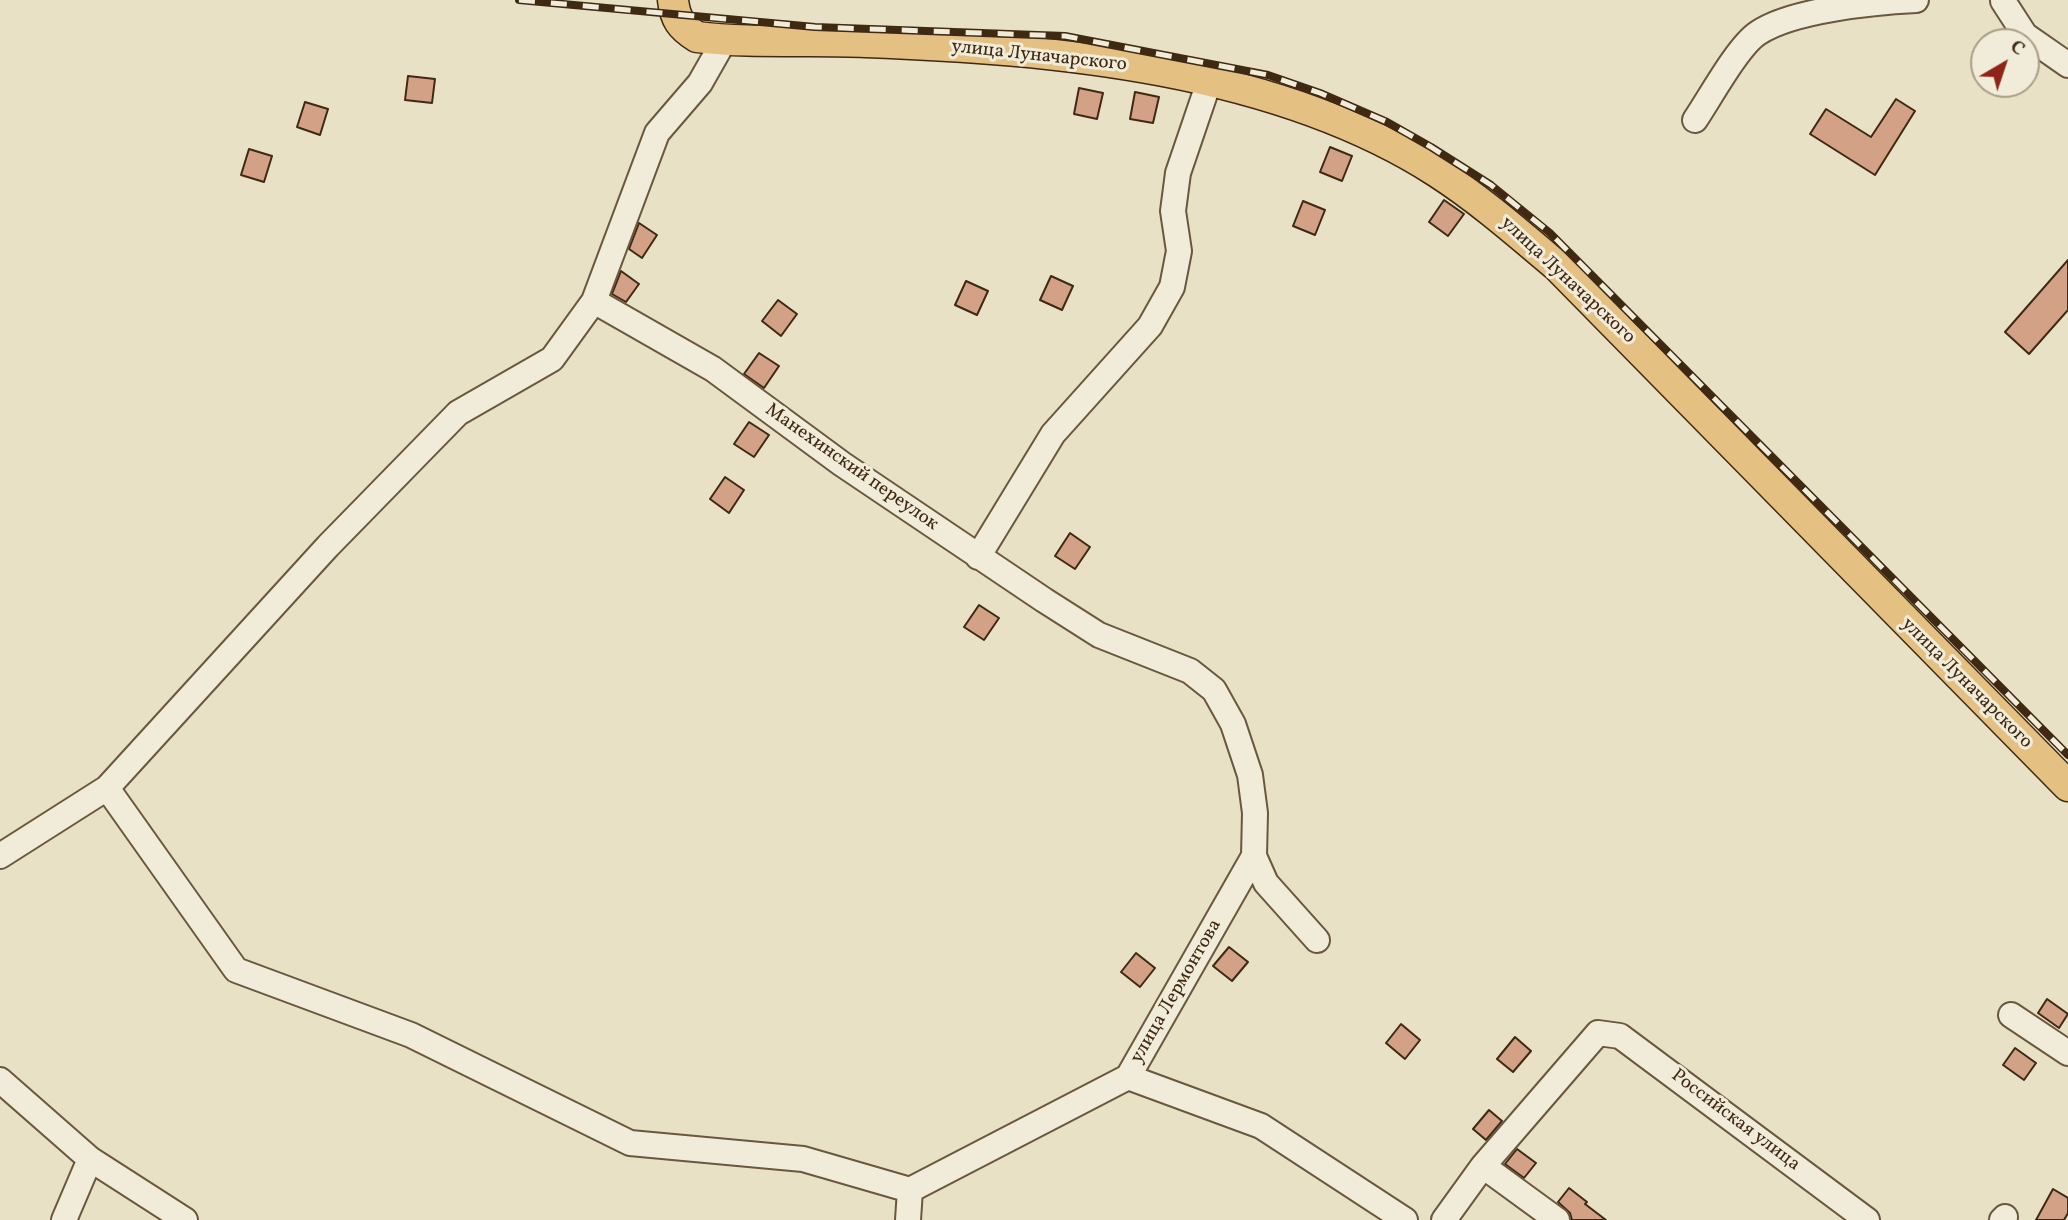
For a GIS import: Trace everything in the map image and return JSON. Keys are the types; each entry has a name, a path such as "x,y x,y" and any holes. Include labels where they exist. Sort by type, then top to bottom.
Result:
{"main road":[{"name":"улица Луначарского","path":"674,7 683,28 697,37 866,41 1006,51 1135,68 1246,90 1322,116 1388,145 1437,172 1503,220 1557,267 2068,786"}],"street":[{"path":"1695,120 1728,69 1758,33 1802,15 1887,1 1916,0"},
{"path":"1986,0 2003,0 2025,35 2068,65"},
{"path":"0,856 107,788 328,546 458,413 552,359 594,301 657,133 700,83 725,39"},
{"path":"978,557 1053,434 1150,326 1172,287 1179,251 1173,211 1178,173 1209,82"},
{"name":"Манехинский переулок","path":"594,301 713,369 978,557 1099,635 1190,671 1214,690 1233,724 1250,775 1255,813 1254,856"},
{"path":"107,788 236,970 411,1035 630,1143 803,1159 910,1190 1128,1077"},
{"path":"1254,856 1266,883 1317,940"},
{"name":"улица Лермонтова","path":"1254,856 1128,1077 1261,1126 1405,1220"},
{"path":"2011,1015 2068,1053"},
{"name":"Российская улица","path":"1483,1166 1598,1033 1620,1036 1867,1220"},
{"path":"0,1080 90,1159 185,1220"},
{"path":"64,1220 90,1159"},
{"path":"1444,1220 1483,1166 1557,1220"},
{"path":"908,1220 910,1190"}],"building":[{"path":"408,76 435,79 432,103 405,100"},
{"path":"1079,88 1103,93 1097,119 1074,114"},
{"path":"1135,92 1159,97 1153,123 1130,119"},
{"path":"1896,99 1915,111 1875,175 1810,134 1826,109 1871,137"},
{"path":"305,102 328,109 320,135 297,127"},
{"path":"1330,147 1352,156 1342,181 1320,172"},
{"path":"249,149 272,156 264,182 241,175"},
{"path":"1444,200 1464,214 1448,236 1429,222"},
{"path":"1303,201 1325,210 1315,235 1293,226"},
{"path":"639,223 657,235 642,258 629,249"},
{"path":"2068,260 2068,310 2029,354 2005,332"},
{"path":"621,271 639,284 626,302 612,294"},
{"path":"1051,276 1073,286 1062,310 1040,300"},
{"path":"966,281 988,291 977,315 955,305"},
{"path":"778,300 797,314 781,336 762,321"},
{"path":"759,353 779,366 764,388 744,374"},
{"path":"749,422 769,435 754,457 734,444"},
{"path":"725,477 744,490 729,513 710,499"},
{"path":"1070,533 1090,547 1075,569 1055,556"},
{"path":"979,605 999,618 984,640 964,627"},
{"path":"1229,947 1248,962 1232,981 1213,966"},
{"path":"1136,953 1155,968 1140,987 1121,972"},
{"path":"2047,999 2068,1014 2059,1028 2038,1013"},
{"path":"1401,1024 1420,1040 1405,1059 1386,1043"},
{"path":"1515,1037 1531,1051 1513,1072 1497,1059"},
{"path":"2015,1048 2036,1063 2024,1080 2003,1065"},
{"path":"1489,1110 1502,1121 1486,1140 1473,1129"},
{"path":"1517,1149 1536,1163 1524,1178 1505,1164"},
{"path":"1569,1188 1606,1220 1572,1220 1570,1213 1558,1202"},
{"path":"2053,1189 2068,1198 2068,1213 2064,1220 2036,1220"}],"railway":[{"path":"519,0 815,27 1065,36 1268,75 1320,93 1387,122 1491,185 1550,233 2068,755"}]}
